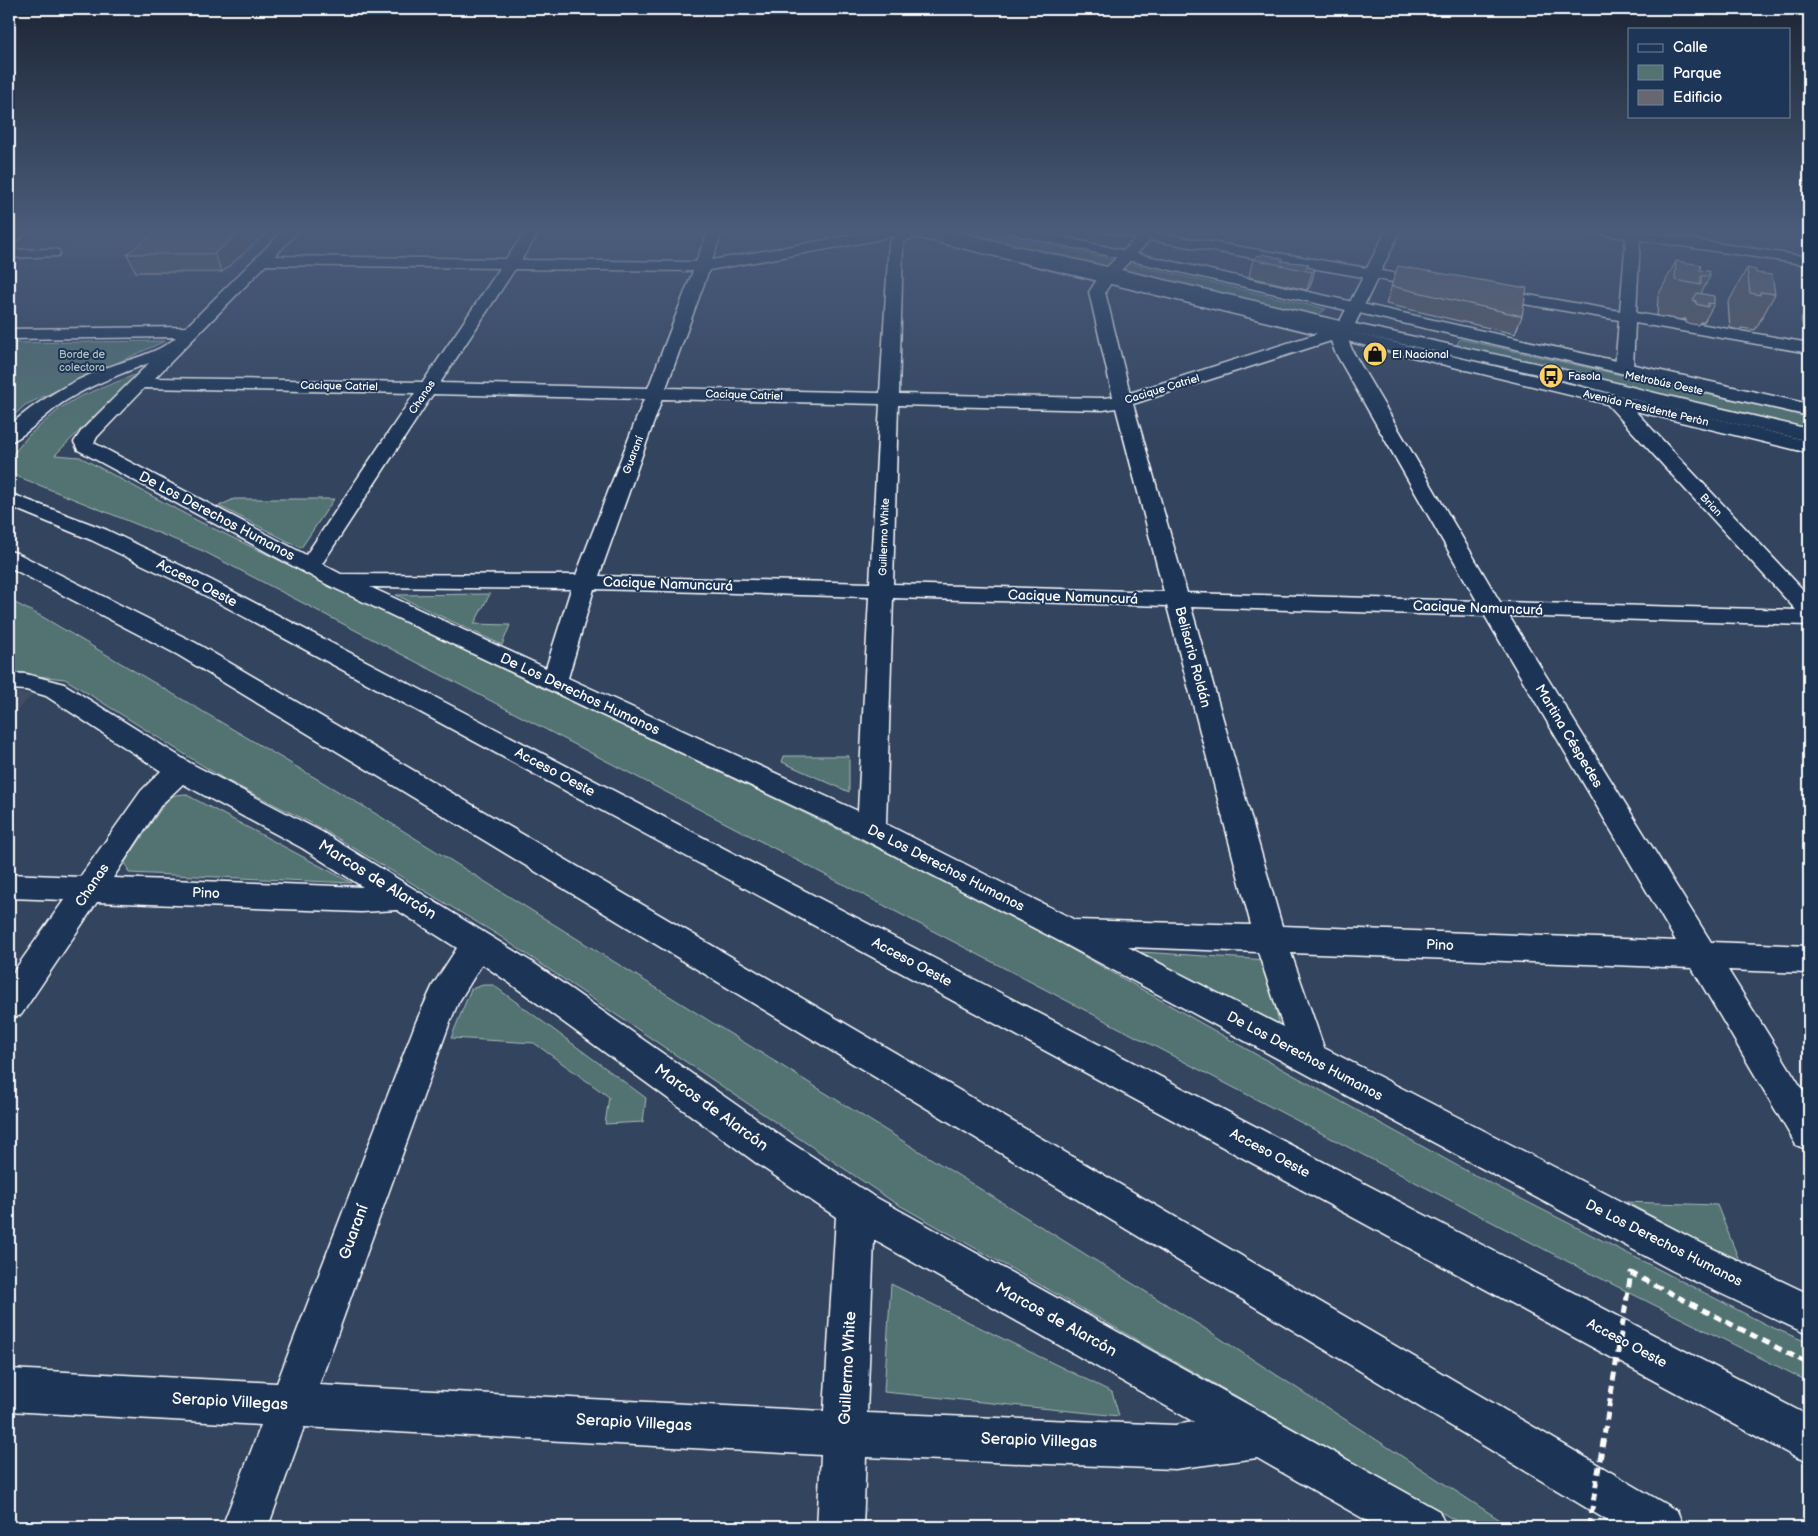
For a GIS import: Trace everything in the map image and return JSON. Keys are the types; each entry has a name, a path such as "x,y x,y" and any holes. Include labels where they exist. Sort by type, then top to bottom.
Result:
{"main road":[{"path":"140,383 223,301"},
{"name":"Chanas","path":"310,565 486,301"},
{"name":"Guaraní","path":"554,683 585,582 690,301"},
{"name":"Guillermo White","path":"871,830 882,590 888,400 899,301"},
{"name":"Belisario Roldán","path":"1099,301 1123,401 1270,939 1311,1060"},
{"name":"Metrobús Oeste","path":"1224,301 1282,313 1348,319 1809,416"},
{"name":"Metrobús Oeste","path":"1281,301 1656,399 1809,435"},
{"path":"1358,301 1348,319 1624,368 1809,410"},
{"path":"1529,301 1809,348"},
{"path":"1624,368 1629,301"},
{"name":"Cacique Catriel","path":"140,383 657,392 888,400 1102,404 1123,401 1348,319"},
{"name":"Avenida Presidente Perón","path":"1348,319 1614,400 1809,447"},
{"name":"Martina Céspedes","path":"1348,319 1344,352 1493,609 1809,1133"},
{"path":"9,334 191,332"},
{"path":"11,434 32,416 58,398 86,384 174,348"},
{"name":"De Los Derechos Humanos","path":"140,383 89,434 84,442 85,446 336,580 871,830 1070,932 1687,1257 1809,1315"},
{"name":"Brian","path":"1614,400 1809,610"},
{"name":"Acceso Oeste","path":"9,499 100,535 210,589 1809,1440"},
{"path":"9,558 110,608 187,650 1661,1527"},
{"name":"Cacique Namuncurá","path":"336,580 585,582 1809,618"},
{"name":"Marcos de Alarcón","path":"9,682 26,682 55,690 180,770 312,840 523,974 772,1152 856,1208 1422,1527"},
{"name":"Chanas","path":"9,1006 151,798 180,770"},
{"name":"Pino","path":"9,886 361,900 403,897"},
{"name":"Pino","path":"1070,932 1809,959"},
{"name":"Guaraní","path":"245,1527 433,1022 445,995 477,944"},
{"name":"Guillermo White","path":"840,1527 856,1208"},
{"name":"Serapio Villegas","path":"9,1390 845,1434 1175,1447 1259,1436"}],"path":[{"path":"1589,1527 1631,1273 1809,1364"}],"shaded area":[{"path":"9,693 33,694 9,718"}],"green space":[{"path":"1244,301 1290,301 1326,309 1318,315"},
{"path":"1460,339 1809,417 1809,433 1455,348"},
{"name":"Borde de colectora","path":"165,341 25,405 9,420 9,343"},
{"path":"137,374 55,455 80,457 200,522 987,901 1257,1055 1465,1170 1769,1326 1809,1343 1809,1382 1586,1271 203,551 9,473 9,459 29,435 62,407 79,397"},
{"path":"234,499 334,499 301,548 219,506"},
{"path":"490,594 474,624 510,625 502,645 396,595"},
{"path":"9,600 41,616 368,809 1201,1326 1511,1527 1467,1527 892,1201 498,935 317,826 224,779 65,679 9,673"},
{"path":"784,756 849,756 849,792 782,762"},
{"path":"185,794 352,883 129,873 125,862 167,800 175,795"},
{"path":"1141,952 1268,960 1279,1027"},
{"path":"483,985 493,985 646,1098 643,1122 605,1124 609,1097 534,1043 451,1038 471,989"},
{"path":"1626,1202 1717,1205 1740,1264"},
{"path":"891,1284 1112,1392 1119,1416 884,1392"}],"building":[{"path":"1455,301 1525,301 1522,316"},
{"path":"1696,301 1714,301 1714,304 1708,303 1708,307 1696,304"}],"place":[{"name":"El Nacional","path":"1375,354"},
{"name":"Fasola","path":"1551,376"}]}
